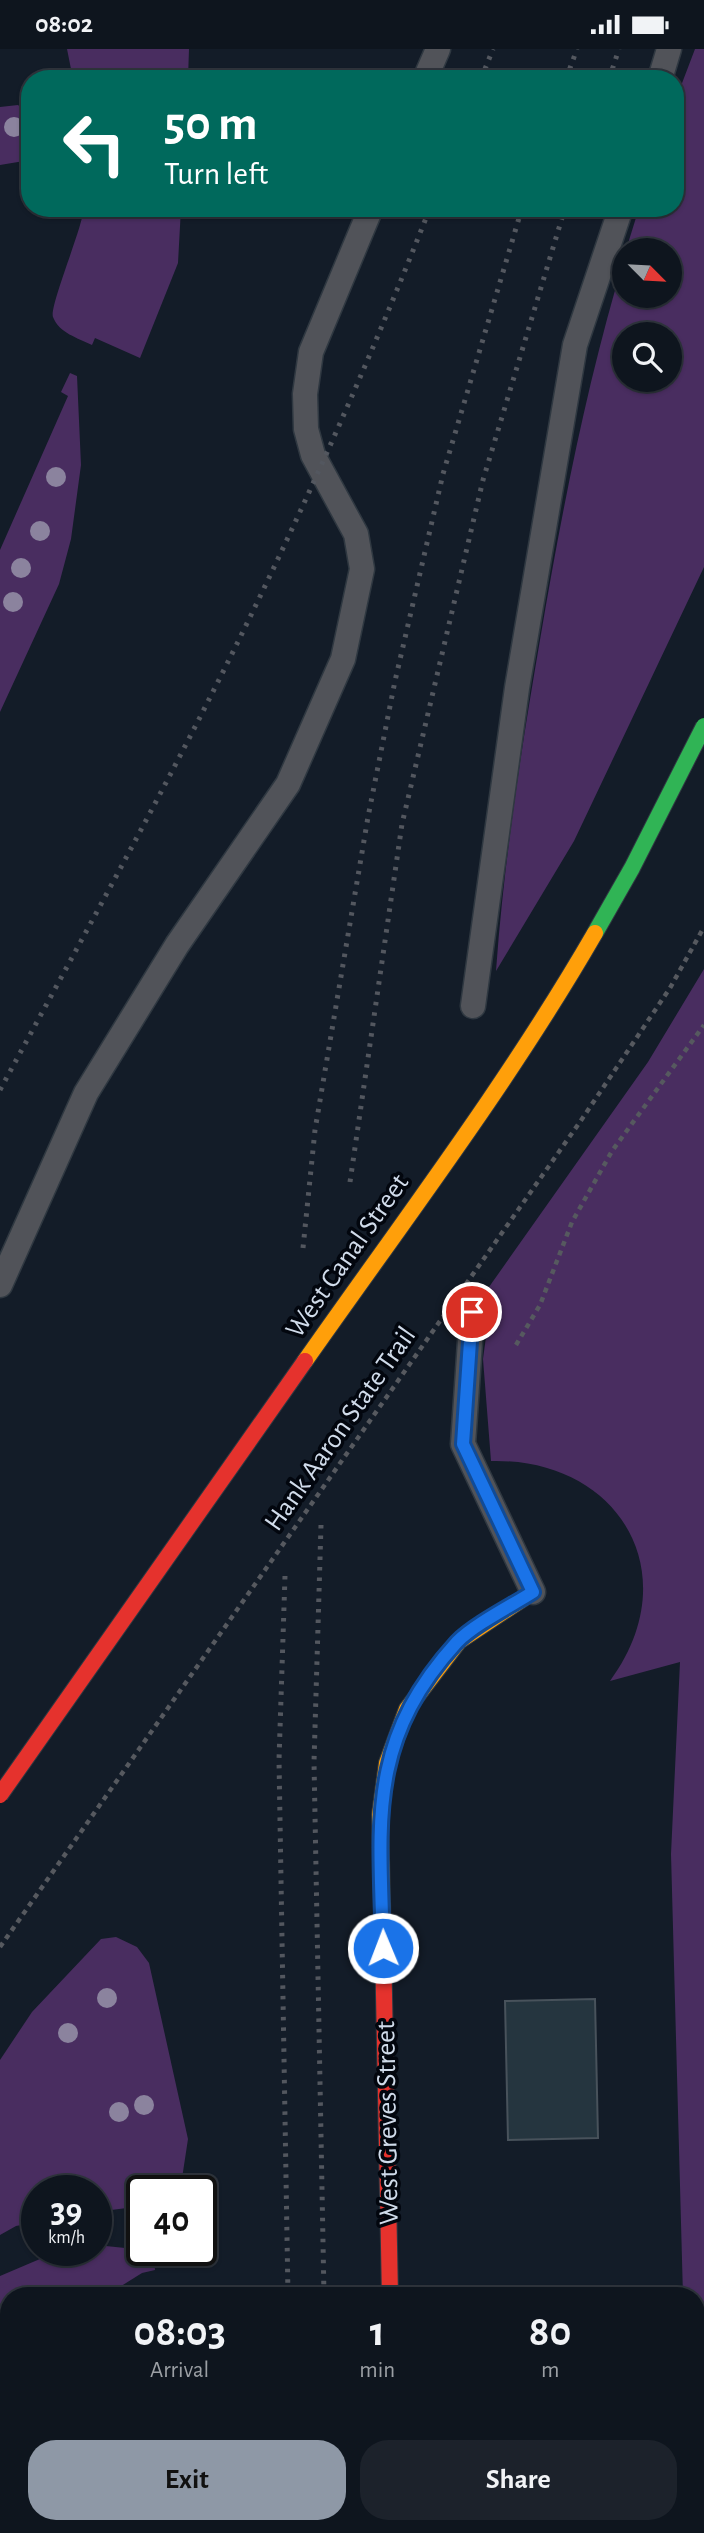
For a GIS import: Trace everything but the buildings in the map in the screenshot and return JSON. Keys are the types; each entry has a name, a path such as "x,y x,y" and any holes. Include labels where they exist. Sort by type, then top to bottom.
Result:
{"street":[{"name":"West Canal Street","path":"0,1795 472,1123 565,984 632,868 704,726"},
{"name":"West Greves Street","path":"390,2287 380,1815 387,1763 407,1709 459,1641 533,1592"}],"lane":[{"path":"429,70 438,49"},
{"path":"663,70 669,49"},
{"path":"0,1285 86,1093 177,945 288,784 343,659 362,569 356,534 313,455 306,429 305,394 311,352 367,217"},
{"path":"473,1006 517,688 575,345 618,217"},
{"path":"472,1312 463,1444 533,1592"}],"path":[{"name":"Hank Aaron State Trail","path":"0,1947 582,1119 670,988 704,927"},
{"path":"464,1408 512,1352 540,1305 572,1222 612,1151 704,1025"}],"shaded area":[{"path":"67,49 189,49 188,70 71,70"},
{"path":"695,49 704,49 704,567 574,841 496,971 514,805 548,591 587,399 612,300 612,308 682,308 682,238 630,238 636,217 684,217 684,78"},
{"path":"18,105 21,108 21,162 0,165 0,107"},
{"path":"181,217 178,263 140,358 95,338 92,345 75,337 64,331 53,317 56,299 82,218"},
{"path":"70,373 77,376 81,465 71,539 59,584 0,712 0,550 68,396 61,392"},
{"path":"704,969 704,2287 683,2287 671,1854 680,1662 610,1681 633,1641 642,1601 641,1564 628,1530 606,1501 575,1479 536,1465 491,1461 483,1359 490,1307 489,1287 648,1062"},
{"path":"116,1937 137,1947 149,1963 188,2139 183,2175 126,2175 126,2208 112,2210 112,2175 21,2175 21,2225 0,2235 0,2060 32,2012 101,1939"},
{"path":"112,2247 126,2248 126,2266 155,2266 155,2270 142,2273 120,2287 0,2287 0,2276 23,2266 112,2266"}],"railway":[{"path":"485,70 493,49"},
{"path":"569,70 577,49"},
{"path":"612,70 619,49"},
{"path":"0,1090 161,792 253,611 345,411 426,217"},
{"path":"303,1248 315,1130 368,817 395,681 443,474 519,217"},
{"path":"350,1182 402,824 483,480 562,217"},
{"path":"321,1525 314,1762 324,2287"},
{"path":"285,1576 279,1760 288,2287"}],"traffic: slow":[{"path":"305,1361 492,1097 595,933"},
{"path":"383,1944 380,1815 387,1763 407,1709 459,1641 533,1592"}],"traffic: jam":[{"path":"0,1795 305,1361"},
{"path":"383,1944 390,2287"}],"traffic: fast":[{"path":"595,933 632,868 704,726"}],"route":[{"path":"383,1948 380,1815 387,1763 407,1709 459,1641 533,1592 463,1444 472,1312"}]}
